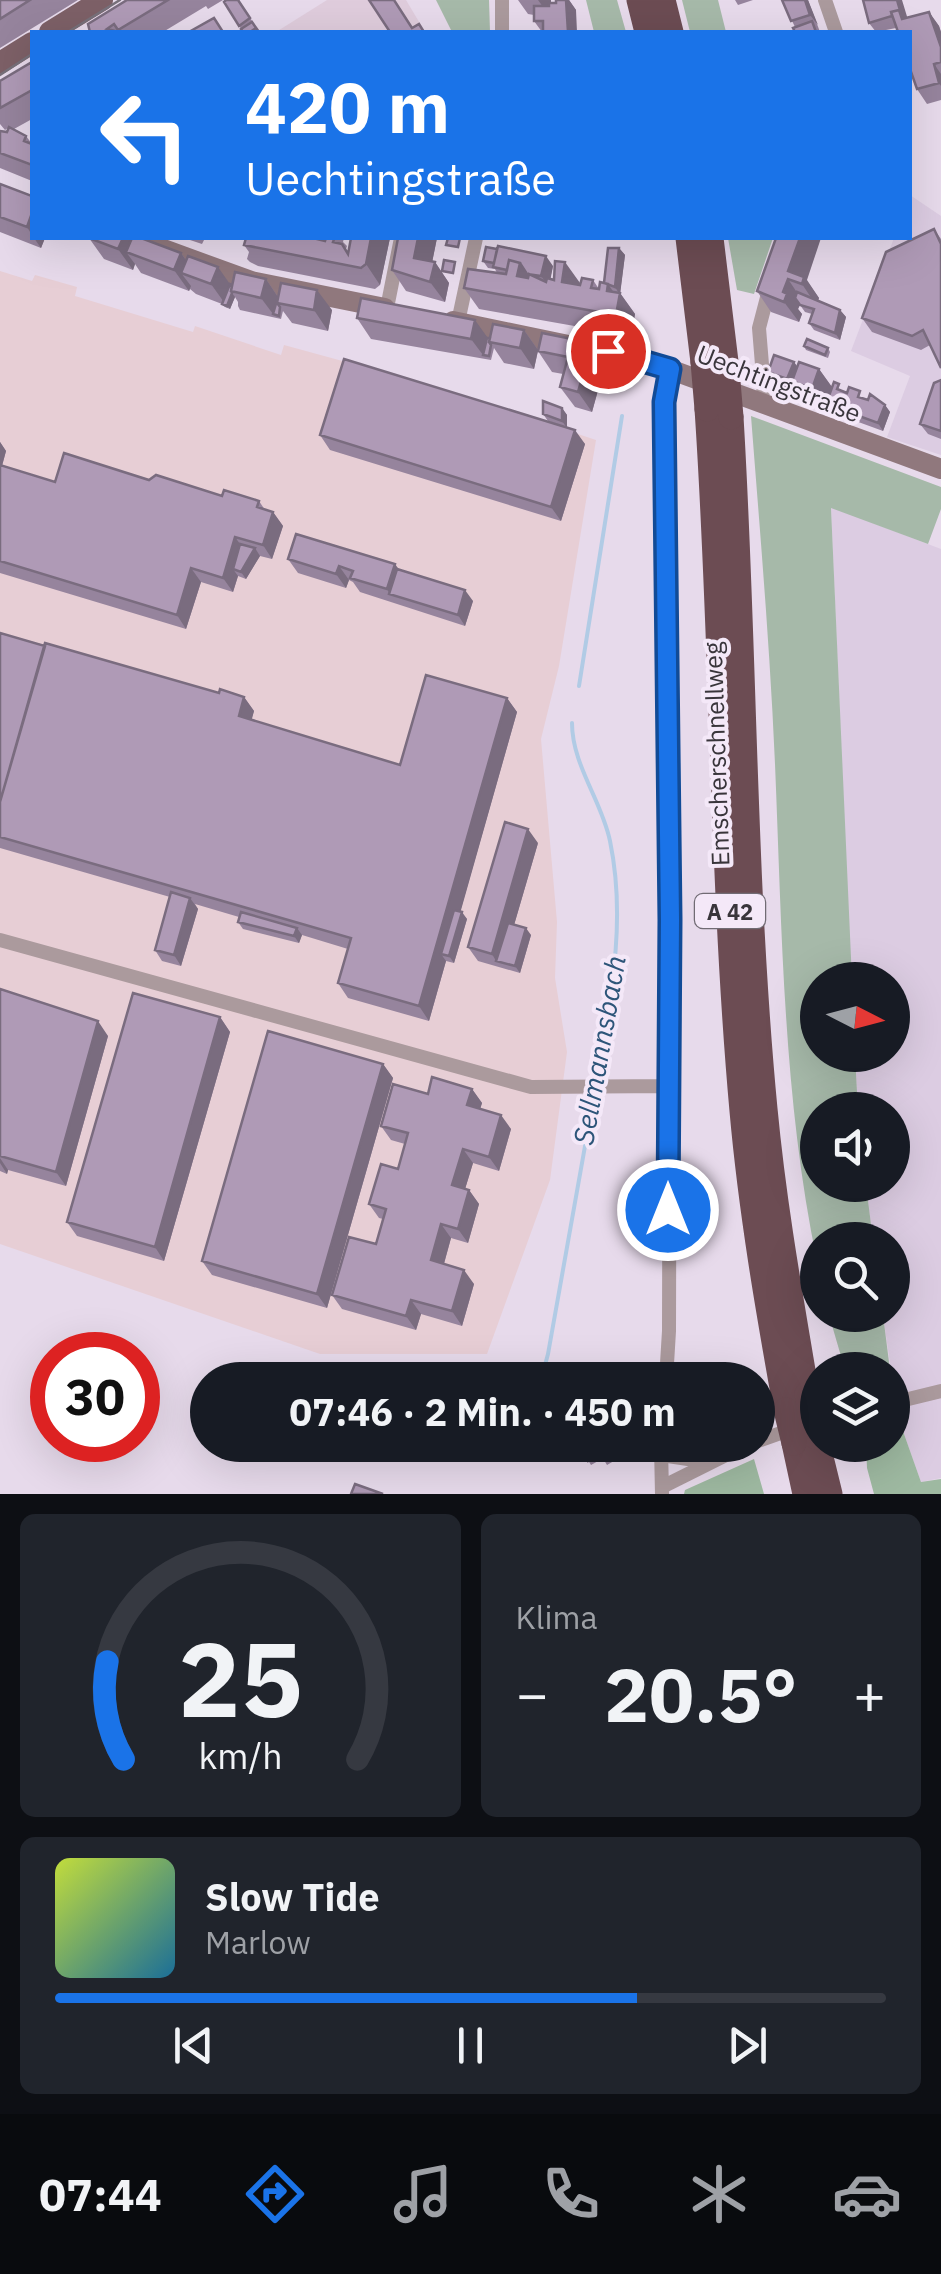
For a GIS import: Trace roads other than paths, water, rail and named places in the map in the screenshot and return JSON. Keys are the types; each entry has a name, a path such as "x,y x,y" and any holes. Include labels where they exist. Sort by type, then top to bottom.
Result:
{"highway":[{"path":"639,0 646,30"},
{"path":"663,0 670,30"},
{"name":"Emscherschnellweg","path":"688,240 715,366"},
{"name":"Emscherschnellweg","path":"711,240 715,366 765,1108 780,1240 800,1354"},
{"name":"Emscherschnellweg","path":"719,413 716,538 732,962 742,1110 755,1238 786,1410 800,1425"},
{"name":"Emscherschnellweg","path":"805,1494 809,1462"},
{"name":"Emscherschnellweg","path":"820,1462 830,1494"}],"main road":[{"path":"53,30 102,0"},
{"path":"0,63 30,44"}],"street":[{"path":"502,0 502,30"},
{"path":"825,0 835,30"},
{"path":"139,240 252,281 396,310 401,240"},
{"path":"450,320 475,240"},
{"path":"760,402 764,389 759,328 774,273"},
{"name":"Uechtingstraße","path":"450,320 608,351 670,369 941,470"},
{"path":"667,1362 670,920 664,402 670,369"},
{"path":"0,940 532,1087 668,1086"},
{"path":"910,1398 941,1391"},
{"path":"775,1440 800,1439"},
{"path":"661,1462 662,1490 710,1462"}],"waterway":[{"name":"Sellmannsbach","path":"579,686 622,416"},
{"name":"Sellmannsbach","path":"572,723 577,754 601,812 615,872 615,961 596,1080"},
{"name":"Sellmannsbach","path":"546,1362 595,1090"}],"tram line":[{"path":"71,30 120,0"},
{"path":"0,75 30,55"}]}
